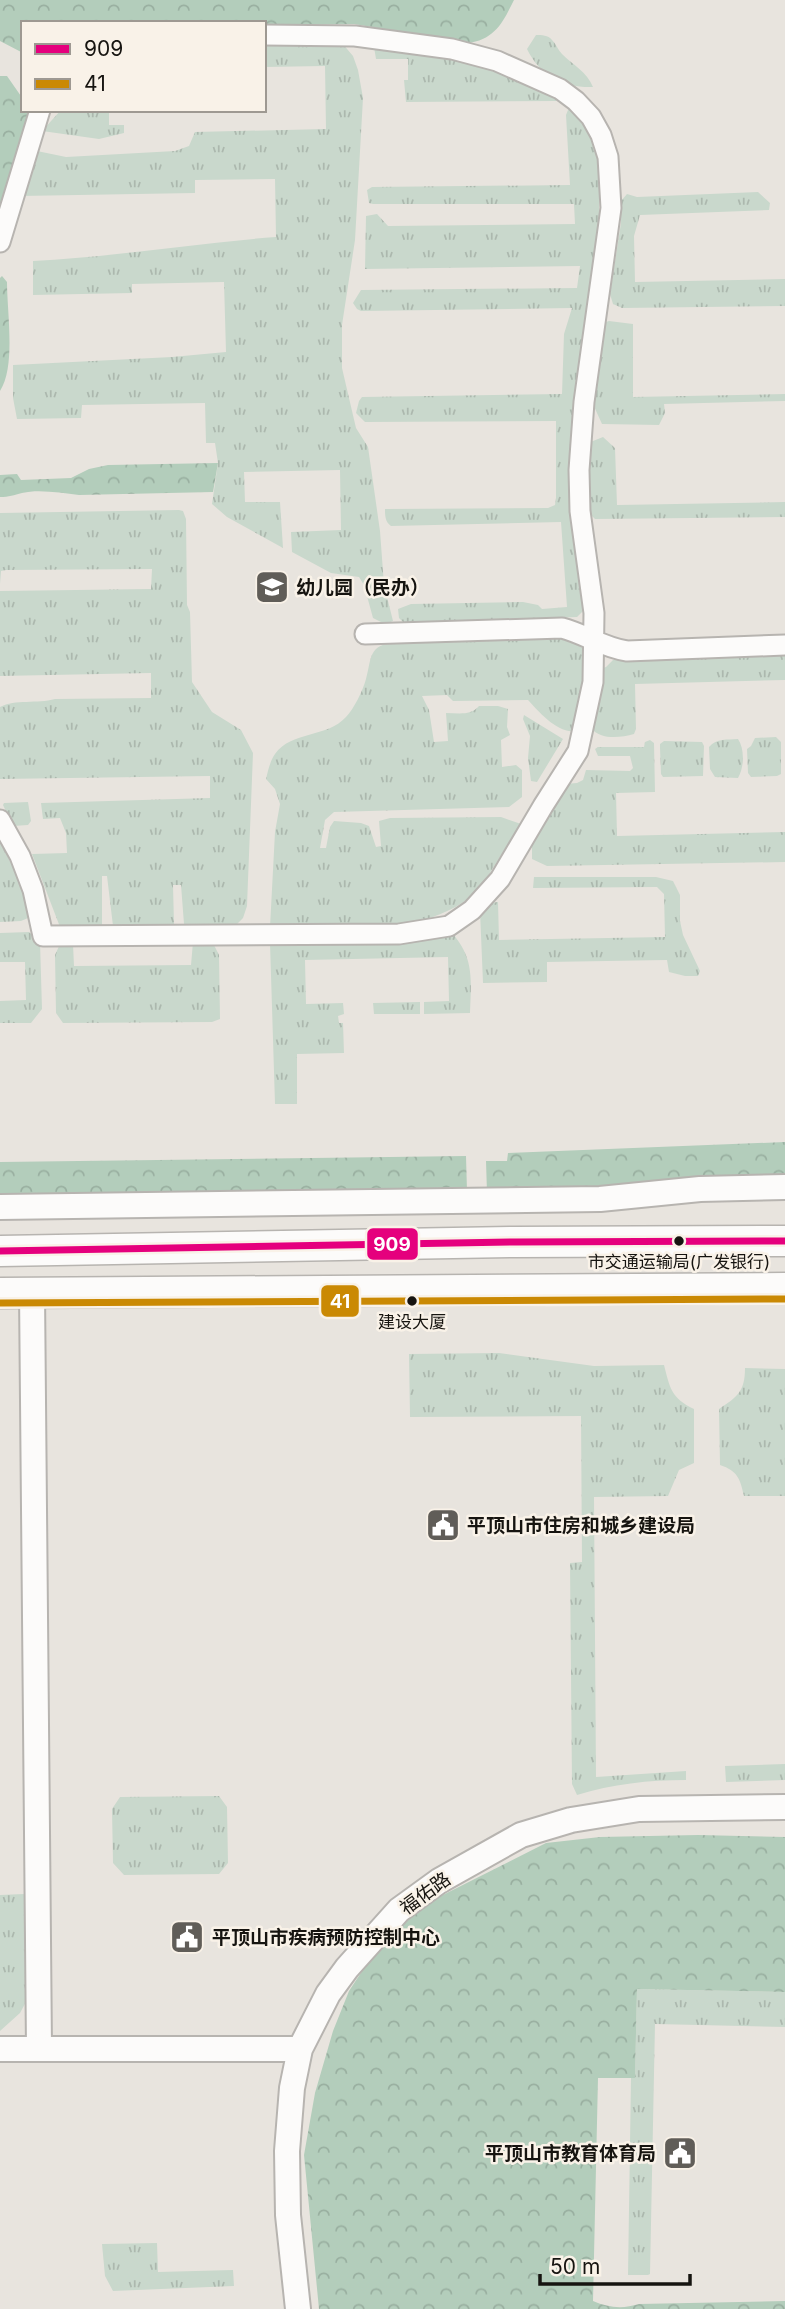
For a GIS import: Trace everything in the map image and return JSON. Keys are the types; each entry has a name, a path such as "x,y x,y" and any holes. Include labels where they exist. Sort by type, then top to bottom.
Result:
{"main road":[{"path":"0,1251 515,1242 785,1241"},
{"path":"0,1293 785,1288"}],"street":[{"path":"0,820 20,856 33,890 43,936 399,934 449,926 472,910 500,879 578,751 593,682 594,640 594,613 580,511 579,470 583,402 611,208 608,157 601,135 591,117 560,89 497,61 452,50 355,36 266,35"},
{"path":"0,242 39,112"},
{"path":"365,634 562,628 577,632 612,649 785,645"},
{"path":"0,1207 600,1199 699,1189 785,1188"},
{"path":"32,1292 39,2048"},
{"name":"福佑路","path":"298,2309 288,2215 287,2151 292,2088 300,2049 328,1994 347,1968 399,1910 439,1881 521,1835 571,1819 639,1809 785,1807"},
{"path":"0,2049 300,2049"}],"green space":[{"path":"0,0 514,0 497,29 485,38 467,43 354,24 266,25 266,21 21,21 21,52 0,41"},
{"path":"536,35 550,38 593,87 563,83 546,73 527,49"},
{"path":"266,43 342,43 353,56 358,70 363,98 355,240 342,325 342,368 356,428 368,447 380,531 384,585 393,621 385,624 373,618 364,585 359,577 331,573 292,552 291,532 341,530 340,470 244,472 245,502 280,502 283,548 227,517 212,504 218,463 215,443 206,443 205,403 82,405 81,418 17,419 13,398 13,365 226,352 224,282 132,284 132,293 33,295 33,261 276,237 275,179 195,180 195,193 20,196 37,151 66,157 175,151 189,146 195,132 326,129 325,66 266,67"},
{"path":"374,47 471,60 557,95 556,101 406,102 404,80 408,80 408,59 376,59"},
{"path":"0,76 7,76 21,96 21,112 27,112 28,122 19,166 0,222"},
{"path":"570,105 581,118 592,141 597,158 599,186 599,241 572,433 573,512 583,611 577,617 404,623 399,618 398,609 411,604 523,602 538,605 542,609 567,607 561,522 391,526 385,514 385,509 548,508 555,505 556,421 365,422 356,413 359,401 362,397 562,394 564,334 572,308 361,311 353,303 361,290 577,288 580,266 365,269 366,216 377,214 388,226 575,224 574,204 373,204 369,203 367,190 372,187 570,185 566,115"},
{"path":"59,112 109,112 109,125 124,125 124,133 99,139 42,131"},
{"path":"758,192 770,203 769,210 640,215 634,236 635,282 785,279 785,306 622,308 613,304 610,294 621,223 621,201 627,194 637,197"},
{"path":"2,276 7,282 10,339 8,368 0,391 0,278"},
{"path":"609,321 633,324 633,397 785,394 785,401 664,404 665,413 659,425 602,424 592,402 603,323"},
{"path":"603,437 615,448 617,505 785,502 785,517 595,519 587,511 588,443"},
{"path":"218,463 213,492 79,495 36,491 0,497 0,475 17,474 21,480 71,478 89,469 108,465"},
{"path":"183,511 186,519 187,605 190,612 192,682 212,712 241,730 253,753 247,906 243,918 237,924 184,924 181,885 173,885 174,924 113,926 107,876 102,876 102,926 60,927 32,854 67,853 66,833 60,818 43,819 41,803 210,798 210,776 0,779 0,707 12,703 55,699 151,698 151,673 0,676 0,591 151,589 152,569 6,570 1,571 0,584 0,513"},
{"path":"570,639 588,652 575,731 555,725 528,700 453,701 447,695 422,696 429,710 434,742 448,741 446,713 468,713 479,706 508,709 507,727 510,735 501,740 502,767 516,765 522,770 522,797 509,807 334,812 325,820 320,848 326,848 330,827 334,821 369,826 376,847 381,846 379,821 390,818 501,817 521,824 477,892 455,907 431,918 405,924 351,929 270,927 275,832 280,804 275,789 266,779 270,763 275,754 290,741 329,728 346,717 360,694 376,649 396,642"},
{"path":"785,650 785,680 635,684 634,734 605,736 591,728 600,669 613,660"},
{"path":"524,715 563,739 537,782 531,781 528,758 530,736"},
{"path":"776,737 781,742 781,774 751,777 748,773 747,749 755,738"},
{"path":"738,739 743,758 738,778 715,777 710,769 709,747 719,741"},
{"path":"650,740 654,743 655,792 616,793 617,836 785,832 785,862 547,866 532,859 532,840 565,784 583,780 586,770 630,771 633,768 630,756 598,756 595,749 644,747 645,742"},
{"path":"664,741 702,742 703,776 663,777 660,744"},
{"path":"28,802 31,821 28,825 13,826 4,803"},
{"path":"0,843 26,898 28,918 21,921 0,922"},
{"path":"534,877 656,877 673,881 680,895 683,935 700,971 698,976 669,972 667,960 547,962 547,982 483,983 480,911 489,903 498,902 499,940 665,937 664,894 657,887 533,888"},
{"path":"29,932 40,942 42,1009 31,1023 0,1023 0,1001 26,1000 25,962 0,962 0,933"},
{"path":"452,933 468,961 471,980 470,1013 424,1014 424,1002 449,1001 448,957 305,960 306,1004 343,1003 344,1014 338,1016 339,1023 343,1023 344,1053 297,1054 297,1104 275,1104 270,943"},
{"path":"193,942 213,943 219,955 220,1019 212,1022 63,1023 56,1013 55,955 60,944 73,944 74,966 191,965"},
{"path":"420,1002 420,1014 374,1014 373,1003"},
{"path":"785,1142 785,1178 599,1190 487,1193 486,1161 507,1161 508,1153"},
{"path":"466,1156 467,1191 0,1198 0,1162"},
{"path":"499,1353 594,1366 664,1365 673,1392 680,1401 694,1409 694,1463 679,1470 668,1496 594,1497 596,1777 686,1771 686,1780 631,1783 577,1795 572,1784 570,1563 582,1562 581,1416 410,1417 409,1354"},
{"path":"745,1368 785,1369 785,1496 744,1496 737,1476 720,1465 719,1409 739,1393"},
{"path":"785,1764 785,1780 726,1782 725,1766"},
{"path":"219,1796 227,1807 228,1863 219,1874 124,1875 113,1863 112,1809 120,1797"},
{"path":"600,1837 785,1837 785,1992 637,1989 635,2078 598,2078 593,2301 627,2307 639,2304 785,2301 785,2309 319,2309 304,2155 315,2093 333,2031 349,1991 376,1950 423,1905 546,1843"},
{"path":"24,1894 26,2002 20,2013 0,2031 0,1895"},
{"path":"637,1989 785,1992 785,2027 655,2024 648,2275 628,2275 631,2078 635,2077"},
{"path":"157,2243 158,2272 233,2270 234,2286 113,2291 105,2276 102,2244"}],"transit line":[{"name":"909","path":"0,1251 515,1242 785,1241"},
{"name":"41","path":"0,1303 785,1299"}],"place":[{"name":"幼儿园（民办）","path":"272,587"},
{"name":"市交通运输局(广发银行)","path":"679,1241"},
{"name":"建设大厦","path":"412,1301"},
{"name":"平顶山市住房和城乡建设局","path":"443,1525"},
{"name":"平顶山市疾病预防控制中心","path":"187,1937"},
{"name":"平顶山市教育体育局","path":"680,2153"}]}
